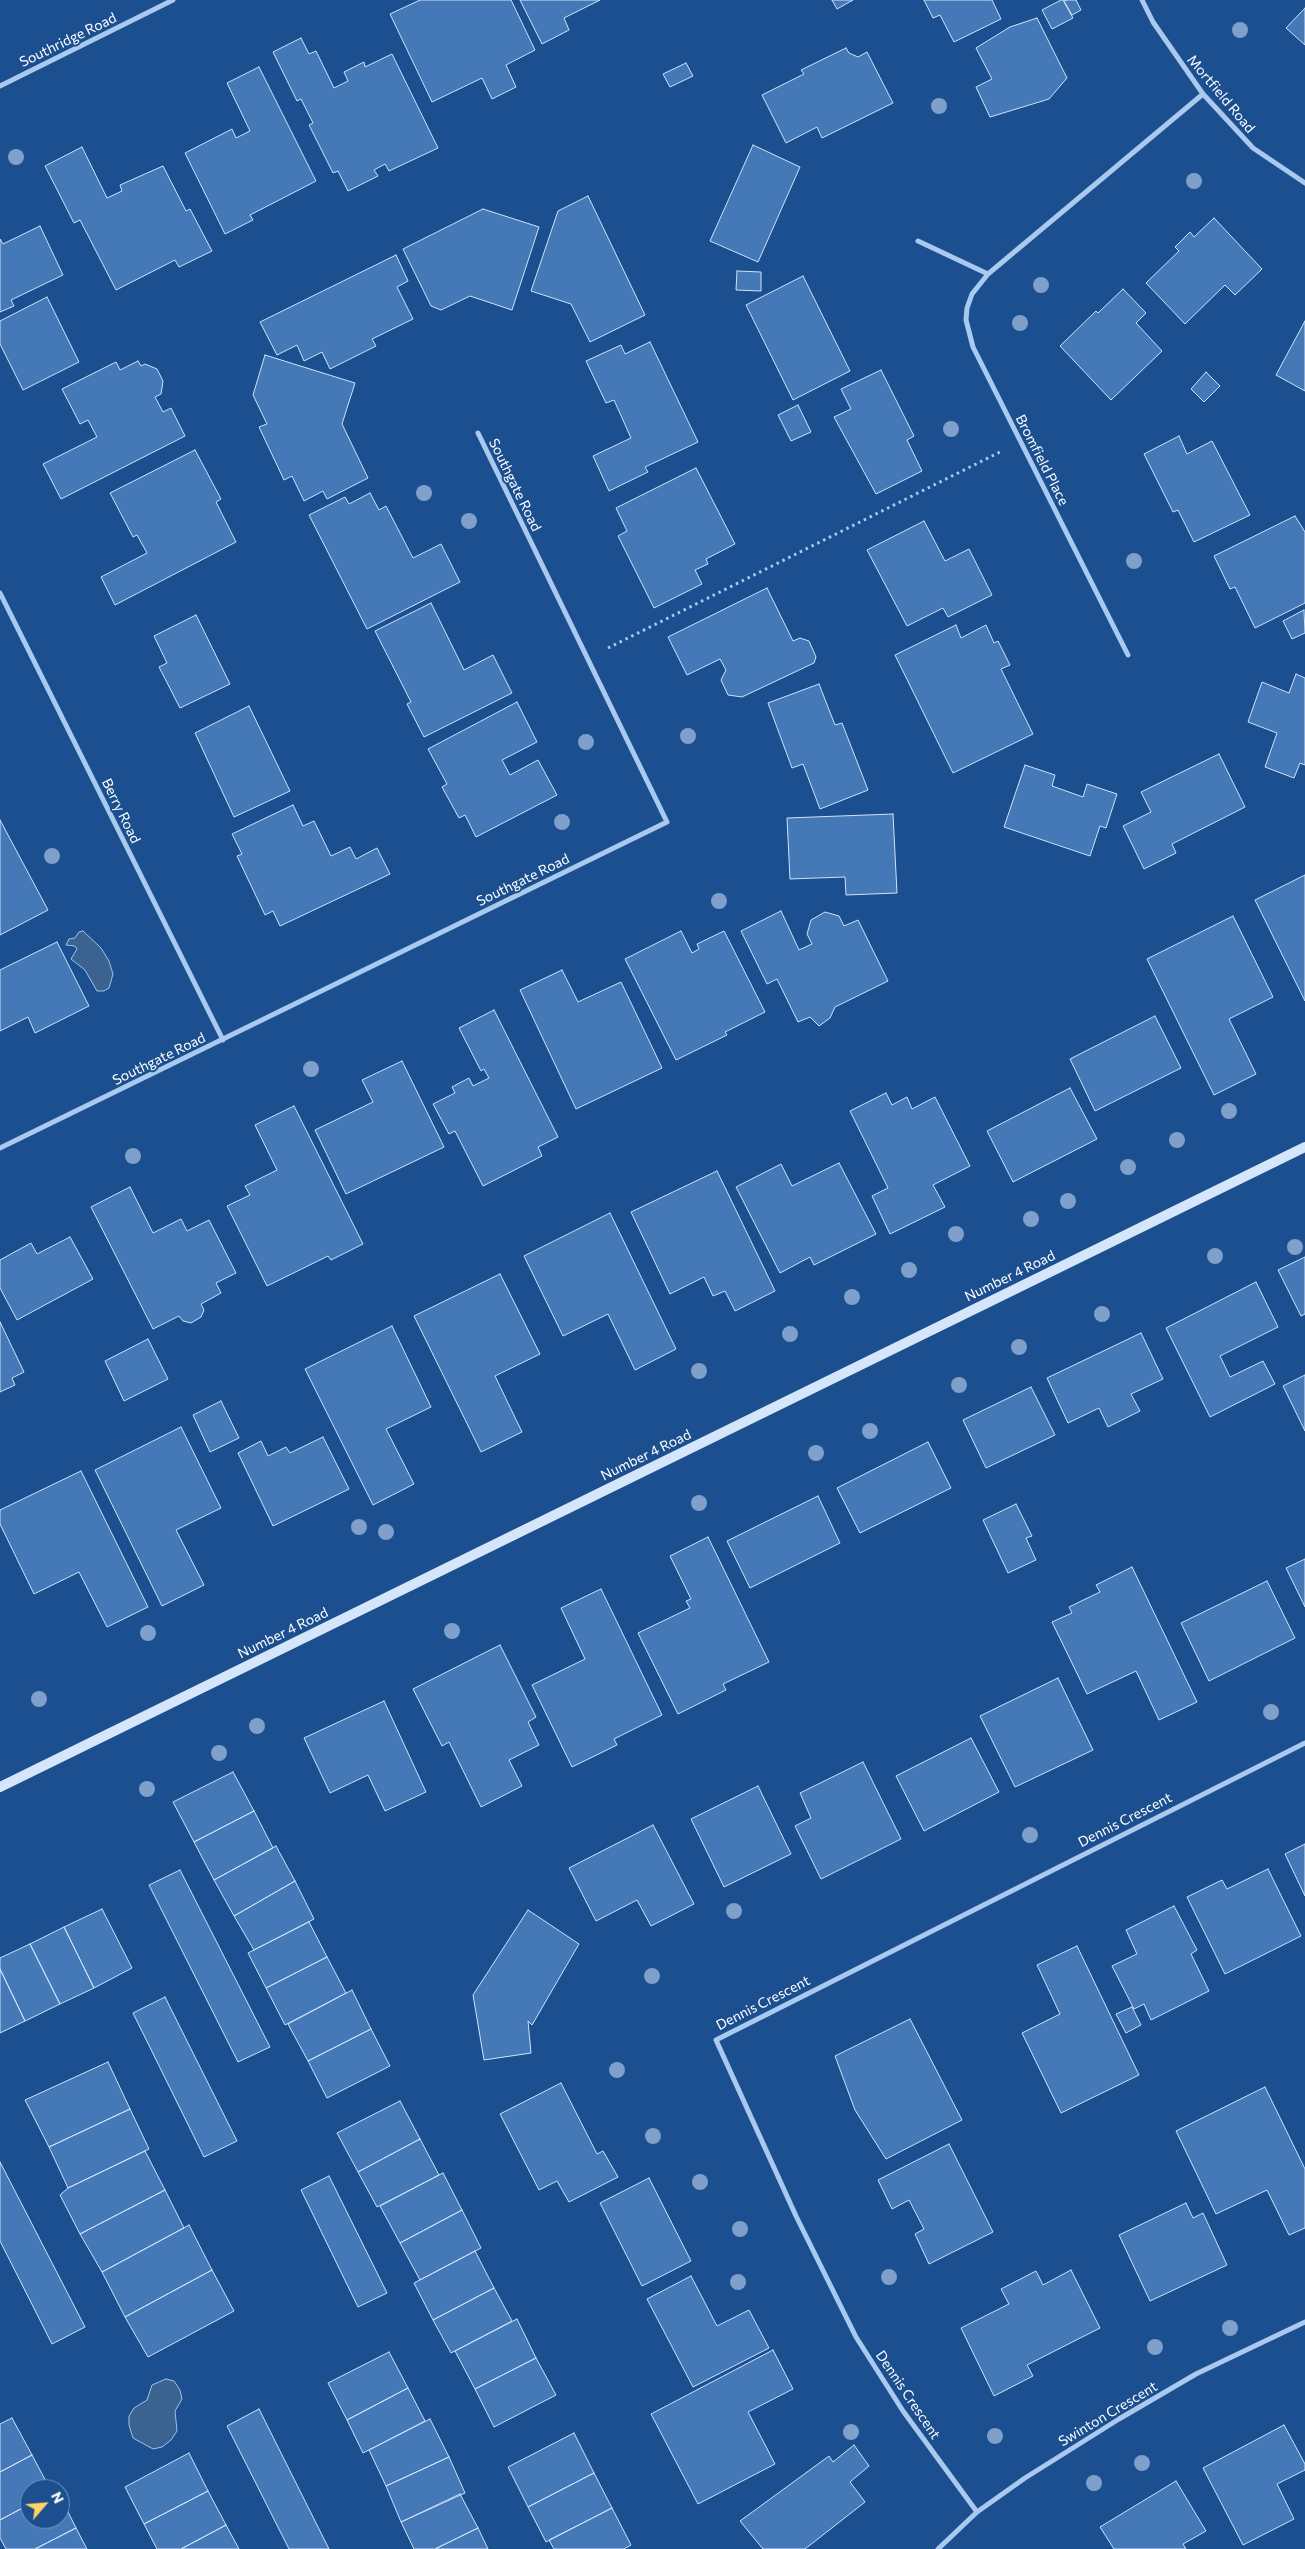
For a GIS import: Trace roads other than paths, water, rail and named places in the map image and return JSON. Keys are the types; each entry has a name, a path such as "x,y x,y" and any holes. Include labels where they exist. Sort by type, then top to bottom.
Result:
{"main road":[{"name":"Number 4 Road","path":"0,1787 1305,1147"}],"street":[{"name":"Southridge Road","path":"0,86 172,0"},
{"name":"Mortfield Road","path":"1142,0 1164,39 1203,94 1253,148 1305,183"},
{"name":"Bromfield Place","path":"1128,655 969,336 966,320 972,294 988,274 1203,94"},
{"path":"918,241 988,274"},
{"name":"Southgate Road","path":"0,1148 667,822 586,659 478,433"},
{"name":"Berry Road","path":"0,592 223,1040"},
{"name":"Dennis Crescent","path":"977,2512 903,2411 856,2337 796,2216 716,2040 1305,1743"},
{"name":"Swinton Crescent","path":"938,2549 977,2512 1024,2478 1196,2374 1305,2322"}],"water":[{"path":"83,931 101,948 109,961 113,974 109,988 104,991 97,991 85,970 71,959 77,949 75,946 66,945 69,939 75,938 79,932"},
{"path":"166,2379 174,2381 180,2390 182,2399 175,2411 177,2431 171,2440 162,2447 153,2449 133,2438 129,2425 129,2416 134,2408 147,2400 152,2385"}]}
